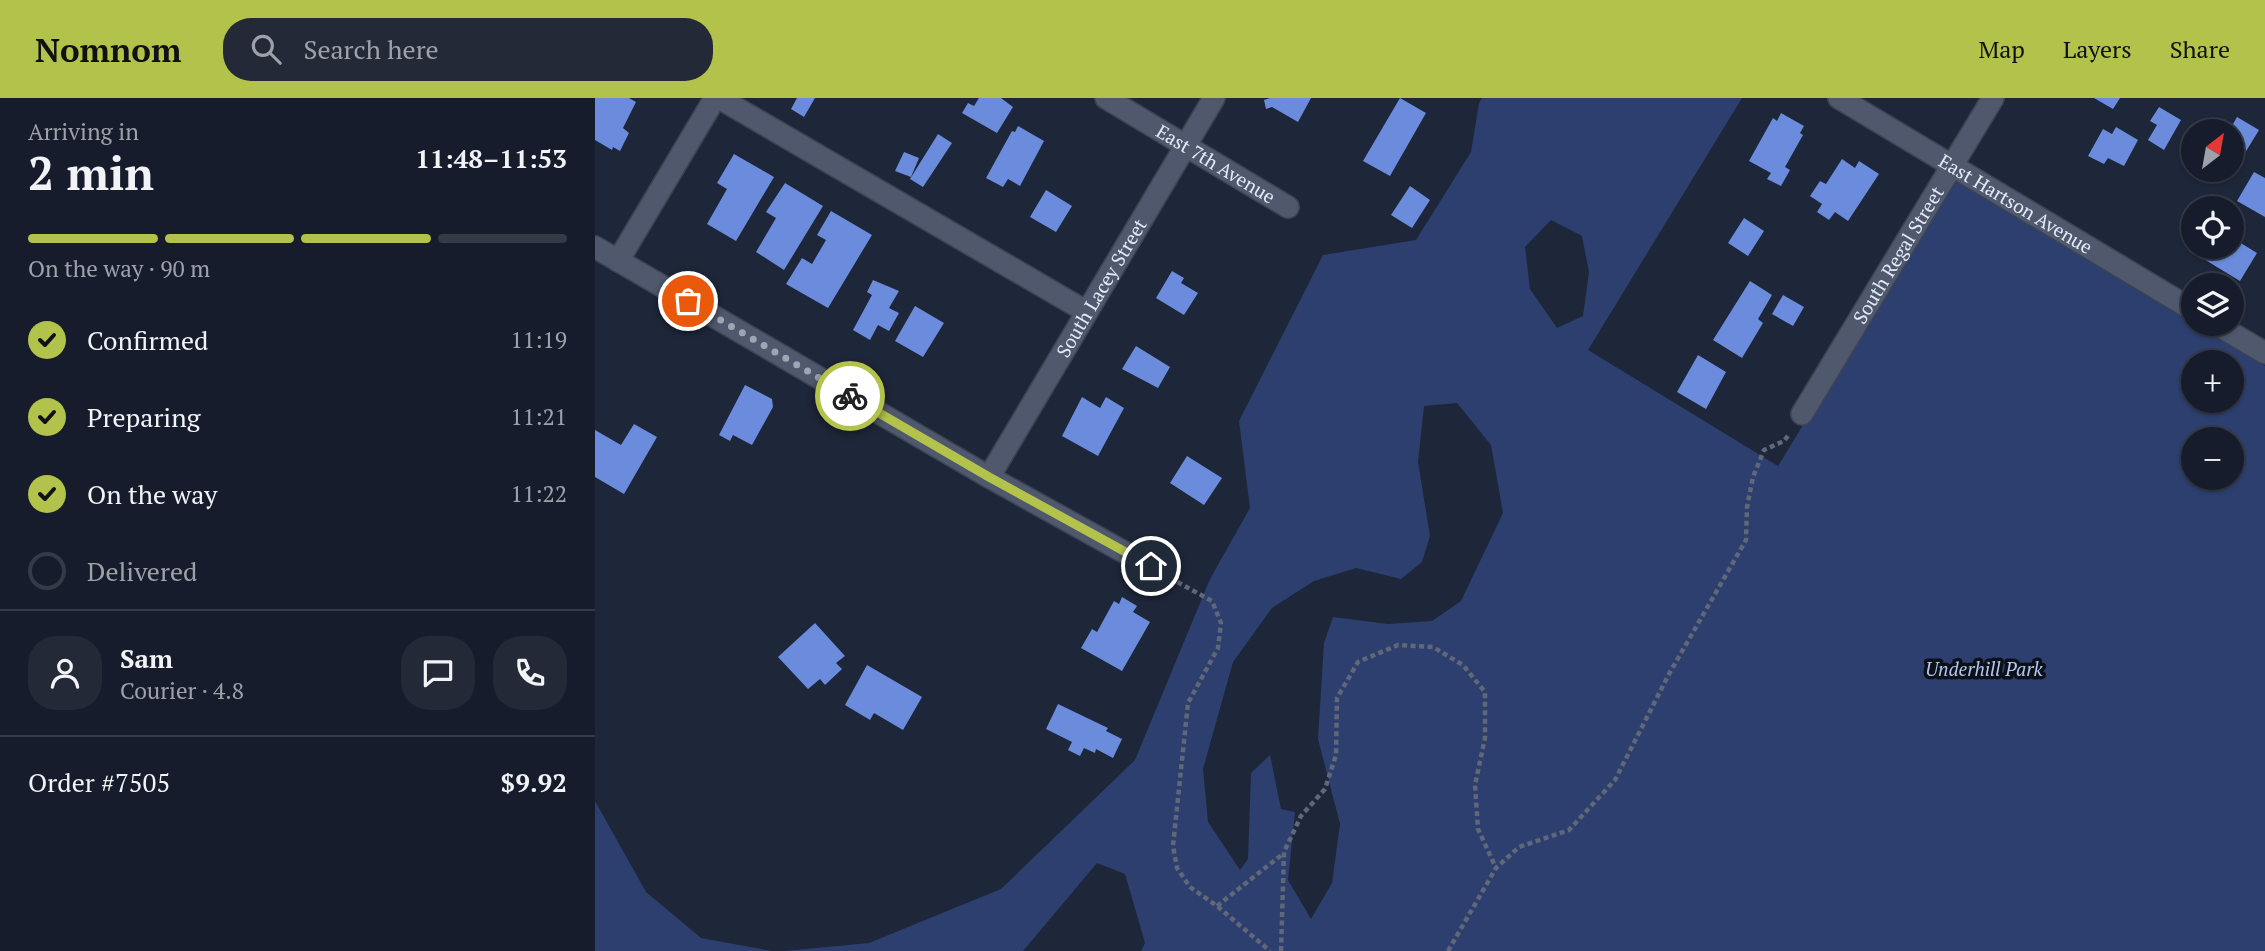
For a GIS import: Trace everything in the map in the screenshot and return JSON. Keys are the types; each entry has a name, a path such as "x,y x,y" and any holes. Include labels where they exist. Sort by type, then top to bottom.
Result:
{"street":[{"path":"618,261 717,98 1087,312"},
{"name":"East 7th Avenue","path":"1106,98 1288,207"},
{"name":"South Lacey Street","path":"989,477 1214,98"},
{"name":"East Hartson Avenue","path":"1839,98 2181,303"},
{"name":"South Regal Street","path":"1803,414 1993,98"},
{"path":"595,247 989,477 1151,566"},
{"path":"2236,336 2265,353"}],"path":[{"path":"1448,951 1496,868 1519,847 1569,830 1615,780 1669,674 1747,540 1749,497 1753,477 1764,450 1784,441 1803,414"},
{"path":"1151,566 1212,601 1221,623 1217,648 1188,703 1173,846 1177,868 1190,887 1270,951"},
{"path":"1281,951 1284,852 1301,816 1325,789 1336,755 1337,698 1358,662 1398,645 1433,647 1463,665 1485,692 1485,738 1475,785 1478,828 1496,868"},
{"path":"1217,906 1284,852"}],"green space":[{"name":"Underhill Park","path":"1482,98 1742,98 1588,350 1778,466 1955,177 2181,315 2181,336 2216,336 2239,350 2181,350 2181,413 2244,413 2244,353 2265,366 2265,951 1141,951 1145,943 1125,874 1097,863 1023,951 785,951 869,943 1001,889 1135,760 1210,579 1250,508 1239,421 1323,255 1416,240 1471,152","holes":["1551,220 1582,236 1589,272 1583,316 1557,328 1530,289 1525,247","1457,403 1491,445 1503,513 1461,601 1432,621 1388,624 1333,617 1324,643 1318,739 1340,824 1332,883 1311,919 1288,880 1295,812 1281,809 1270,755 1251,773 1248,859 1240,870 1208,822 1203,769 1233,662 1272,608 1314,581 1356,568 1401,579 1422,562 1430,536 1418,462 1424,406"]},
{"path":"595,801 646,892 701,938 772,951 595,951"}],"building":[{"path":"595,98 629,98 636,102 623,128 629,133 620,151 613,147 612,150 595,140"},
{"path":"797,98 815,98 804,117 791,109"},
{"path":"979,98 1001,98 1013,107 997,133 962,113 968,103 974,106"},
{"path":"1311,98 1298,122 1272,107 1266,109 1264,100"},
{"path":"1400,98 1426,113 1390,176 1363,161"},
{"path":"2094,98 2120,98 2113,109"},
{"path":"2159,107 2181,120 2164,150 2148,140 2157,125 2150,121"},
{"path":"1781,113 1804,126 1800,133 1803,135 1785,167 1790,170 1781,186 1767,179 1771,173 1749,161 1773,118 1777,121"},
{"path":"2244,121 2259,130 2244,152"},
{"path":"1018,126 1044,141 1020,186 1008,179 1003,187 986,178 1012,131 1015,132"},
{"path":"2116,127 2138,140 2124,166 2108,158 2104,164 2088,156 2103,129 2112,134"},
{"path":"938,134 952,143 923,187 910,179"},
{"path":"904,152 919,158 911,177 895,171"},
{"path":"734,154 774,177 736,241 707,224 727,189 717,183"},
{"path":"1842,159 1855,168 1859,161 1879,174 1848,221 1835,212 1829,220 1817,212 1822,204 1810,196 1820,181 1826,184"},
{"path":"2254,172 2265,178 2265,217 2244,205 2244,196 2240,196"},
{"path":"785,183 823,206 784,270 756,252 776,218 766,212"},
{"path":"1410,186 1430,200 1412,228 1391,215"},
{"path":"1046,190 1072,206 1056,232 1030,217"},
{"path":"831,211 872,235 828,308 786,284 802,258 812,264 826,240 817,235"},
{"path":"1744,218 1764,231 1748,256 1728,243"},
{"path":"2244,245 2257,253 2244,274 2227,273 2204,259 2244,259"},
{"path":"1172,271 1184,278 1181,283 1198,293 1184,315 1156,298"},
{"path":"873,280 899,291 889,308 899,313 889,331 878,325 870,340 853,330 872,295 867,292"},
{"path":"1750,281 1772,295 1758,319 1763,323 1742,358 1713,340"},
{"path":"1783,295 1804,307 1793,326 1772,314"},
{"path":"915,306 944,323 923,357 895,341"},
{"path":"1136,346 1170,367 1158,388 1122,369"},
{"path":"1698,355 1726,372 1706,409 1677,392"},
{"path":"745,385 772,399 773,407 752,445 733,435 730,441 719,435"},
{"path":"1082,397 1100,408 1106,397 1124,408 1098,456 1062,436"},
{"path":"634,424 657,437 624,494 595,477 595,430 621,445"},
{"path":"1187,456 1222,478 1204,505 1170,483"},
{"path":"1122,597 1137,606 1133,612 1150,622 1122,671 1081,648 1092,629 1097,632 1114,601 1119,604"},
{"path":"815,623 845,656 836,663 842,669 825,685 820,679 808,689 778,657"},
{"path":"867,665 922,697 903,730 874,713 870,720 845,705"},
{"path":"1058,704 1108,728 1106,731 1122,739 1113,758 1096,749 1095,753 1084,748 1080,756 1068,750 1072,742 1046,729"}],"way so far":[{"path":"688,301 850,396"}],"route":[{"path":"850,396 989,477 1151,566"}]}
